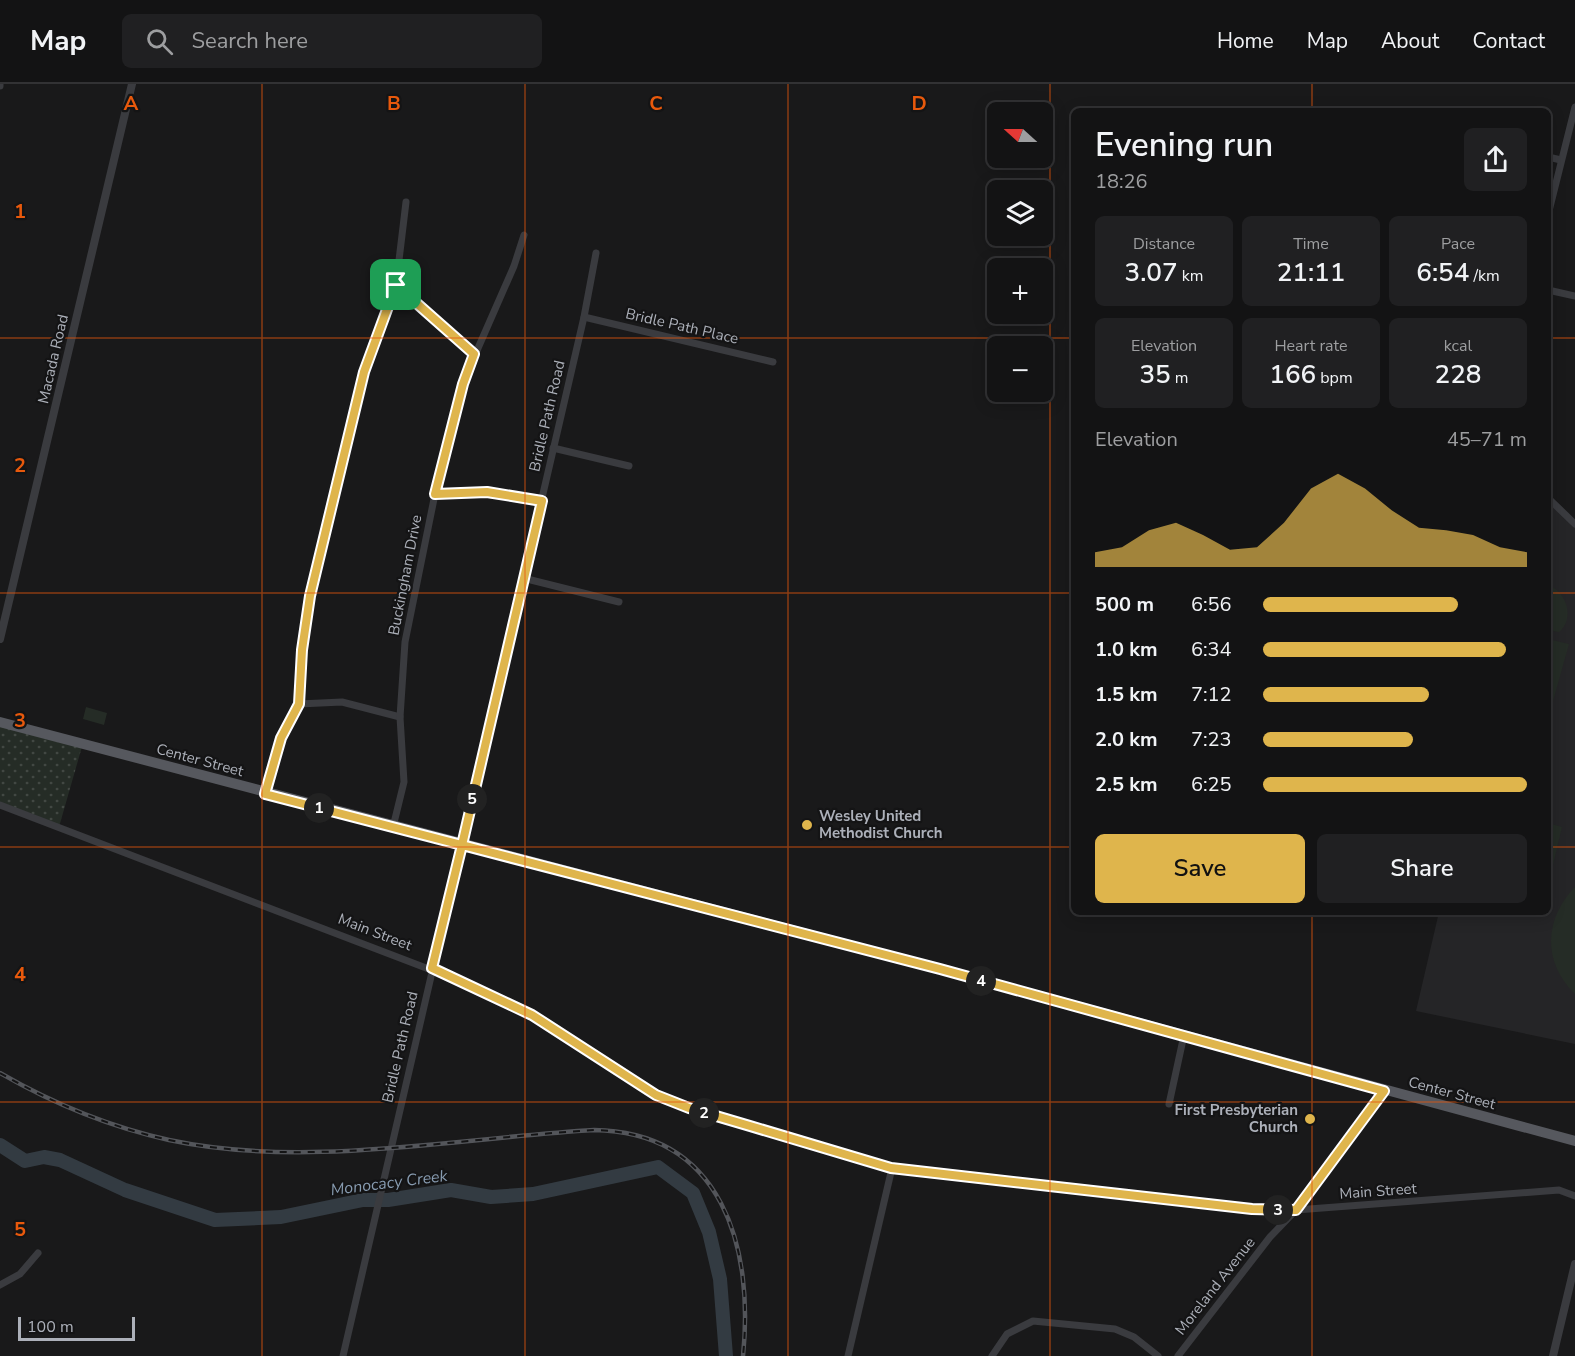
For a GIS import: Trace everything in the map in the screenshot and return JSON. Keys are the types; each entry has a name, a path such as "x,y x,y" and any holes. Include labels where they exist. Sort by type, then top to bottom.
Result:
{"main road":[{"name":"Center Street","path":"0,722 265,794 1184,1035 1575,1141"}],"street":[{"name":"Macada Road","path":"0,639 132,84"},
{"path":"1551,202 1575,107"},
{"path":"1551,158 1561,160"},
{"path":"265,794 281,738 299,704 302,650 310,596 364,372 396,285 406,202"},
{"name":"Buckingham Drive","path":"393,827 404,782 400,717 402,666 408,620 435,494 463,384 474,354 514,266 524,235"},
{"name":"Bridle Path Road","path":"343,1356 542,501 584,317 596,253"},
{"path":"396,285 474,354"},
{"path":"1551,291 1575,296"},
{"name":"Bridle Path Place","path":"584,317 773,362"},
{"path":"553,448 630,466"},
{"path":"435,494 487,492 542,501"},
{"path":"1551,501 1575,524"},
{"path":"523,578 619,602"},
{"path":"299,704 342,702 400,717"},
{"name":"Main Street","path":"0,804 432,968 532,1015 656,1095 689,1108 891,1168 1252,1209 1296,1210 1558,1190 1575,1196"},
{"path":"1170,1104 1184,1035"},
{"name":"Moreland Avenue","path":"1178,1356 1270,1238 1296,1210 1384,1091"},
{"path":"848,1356 891,1168"},
{"path":"0,1285 20,1274 38,1253"},
{"path":"1552,1356 1575,1264"},
{"path":"992,1356 1007,1334 1033,1321 1115,1329 1134,1337 1158,1356"}],"shaded area":[{"path":"1551,501 1575,522 1575,1044 1416,1011 1438,915 1551,915"},
{"path":"1551,586 1560,593 1567,606 1567,620 1559,632 1551,631"},
{"path":"1551,640 1569,644 1551,708"},
{"path":"86,707 107,713 104,725 83,719"},
{"path":"0,722 83,743 59,827 0,805"},
{"path":"1551,824 1562,827 1551,873"},
{"path":"1575,887 1575,994 1564,982 1557,968 1552,955 1551,940 1557,913"}],"waterway":[{"name":"Monocacy Creek","path":"0,1145 25,1161 44,1157 60,1160 125,1190 215,1220 281,1217 363,1200 388,1200 451,1190 491,1197 533,1194 658,1167 693,1193 709,1232 720,1279 726,1356"}],"railway":[{"path":"0,1073 61,1104 103,1121 147,1135 221,1148 273,1152 327,1152 594,1130 638,1136 673,1151 701,1174 721,1203 735,1238 742,1275 745,1315 743,1356"}],"place":[{"name":"Wesley United Methodist Church","path":"807,825"},
{"name":"First Presbyterian Church","path":"1310,1119"}],"route":[{"path":"396,285 364,372 310,596 302,650 299,704 281,738 265,794 462,845 432,968 532,1015 641,1088 656,1095 679,1105 891,1168 1252,1209 1296,1210 1371,1112 1384,1091 940,969 462,845 542,501 487,492 435,494 463,384 474,354 417,301 396,285"}]}
